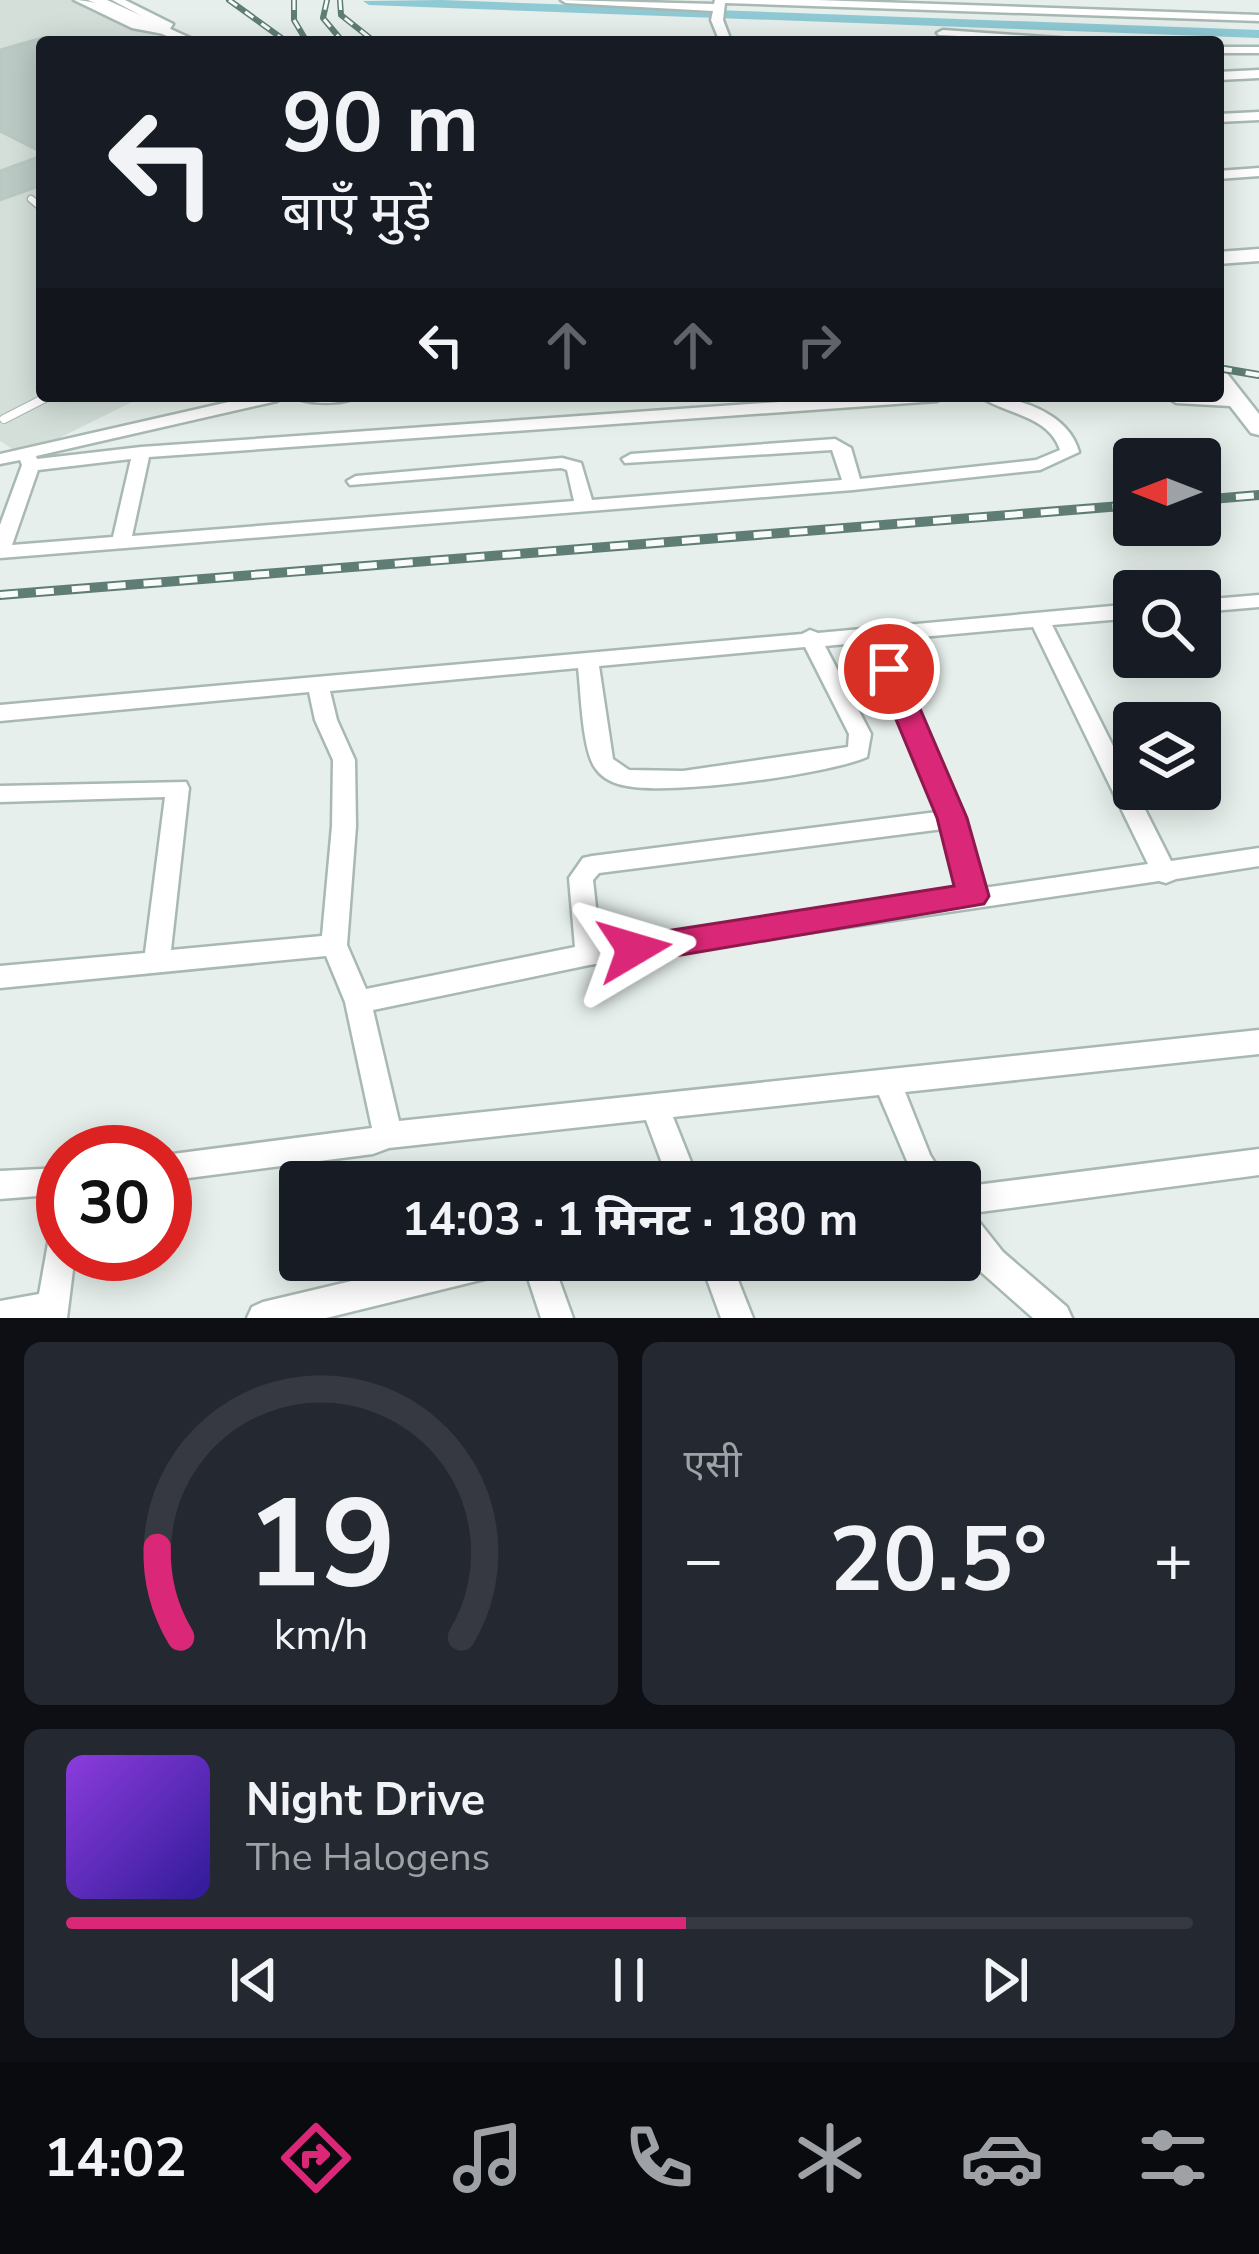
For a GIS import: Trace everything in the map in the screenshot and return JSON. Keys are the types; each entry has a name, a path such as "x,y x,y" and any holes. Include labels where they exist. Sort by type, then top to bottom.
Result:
{"street":[{"path":"79,0 136,26 165,30"},
{"path":"95,0 179,36"},
{"path":"117,0 167,24 165,30"},
{"path":"566,0 1258,18"},
{"path":"1233,0 1258,18"},
{"path":"943,33 986,36"},
{"path":"1224,50 1259,50"},
{"path":"1224,76 1259,74"},
{"path":"1224,118 1259,116"},
{"path":"1224,175 1259,172"},
{"path":"1224,258 1259,255"},
{"path":"1224,384 1259,428"},
{"path":"1224,399 1237,400"},
{"path":"29,460 255,402"},
{"path":"819,402 827,406"},
{"path":"0,459 871,402"},
{"path":"29,460 0,552 853,485 1040,465 1070,452 1070,441 1058,428 1000,402"},
{"path":"631,459 835,444 842,448 853,485"},
{"path":"747,449 756,493"},
{"path":"121,544 141,452"},
{"path":"356,481 570,464 575,467 584,506"},
{"path":"484,514 489,470"},
{"path":"1221,604 1259,601"},
{"path":"0,713 1113,613"},
{"path":"1040,619 1101,742 1124,803 1166,874"},
{"path":"874,632 952,818 973,896"},
{"path":"587,658 602,761 612,773 631,779 667,778 843,758 859,752 860,734 810,637"},
{"path":"319,687 326,720 344,760 334,944 358,1002 388,1135"},
{"path":"0,794 178,788 157,961"},
{"path":"589,955 581,878 592,865 952,818"},
{"path":"358,1002 589,955 1259,857"},
{"path":"0,977 334,944"},
{"path":"192,1164 373,1141 388,1135 1259,1042"},
{"path":"887,1080 919,1161"},
{"path":"656,1109 676,1161"},
{"path":"981,1198 1259,1162"},
{"path":"0,1185 36,1183"},
{"path":"981,1248 1056,1318"},
{"path":"0,1317 52,1312 56,1281"},
{"path":"262,1318 414,1281"},
{"path":"544,1281 556,1318"},
{"path":"723,1281 737,1318"}],"lane":[{"path":"31,200 36,204"},
{"path":"4,419 38,402"}],"shaded area":[{"path":"0,0 78,0 157,36 36,36 36,402 132,402 23,456 0,441"}],"building":[{"path":"36,40 36,149 0,131 0,50"},
{"path":"36,158 36,187 0,200 0,171"}],"waterway":[{"path":"369,1 1259,34"}],"railway":[{"path":"229,0 279,36"},
{"path":"294,0 294,20 303,36"},
{"path":"327,0 323,18 338,36"},
{"path":"340,0 341,15 367,36"},
{"path":"1224,369 1259,375"},
{"path":"1221,498 1259,495"},
{"path":"0,595 1113,507"}],"route":[{"path":"634,949 723,939 973,896 952,818 889,669"}]}
